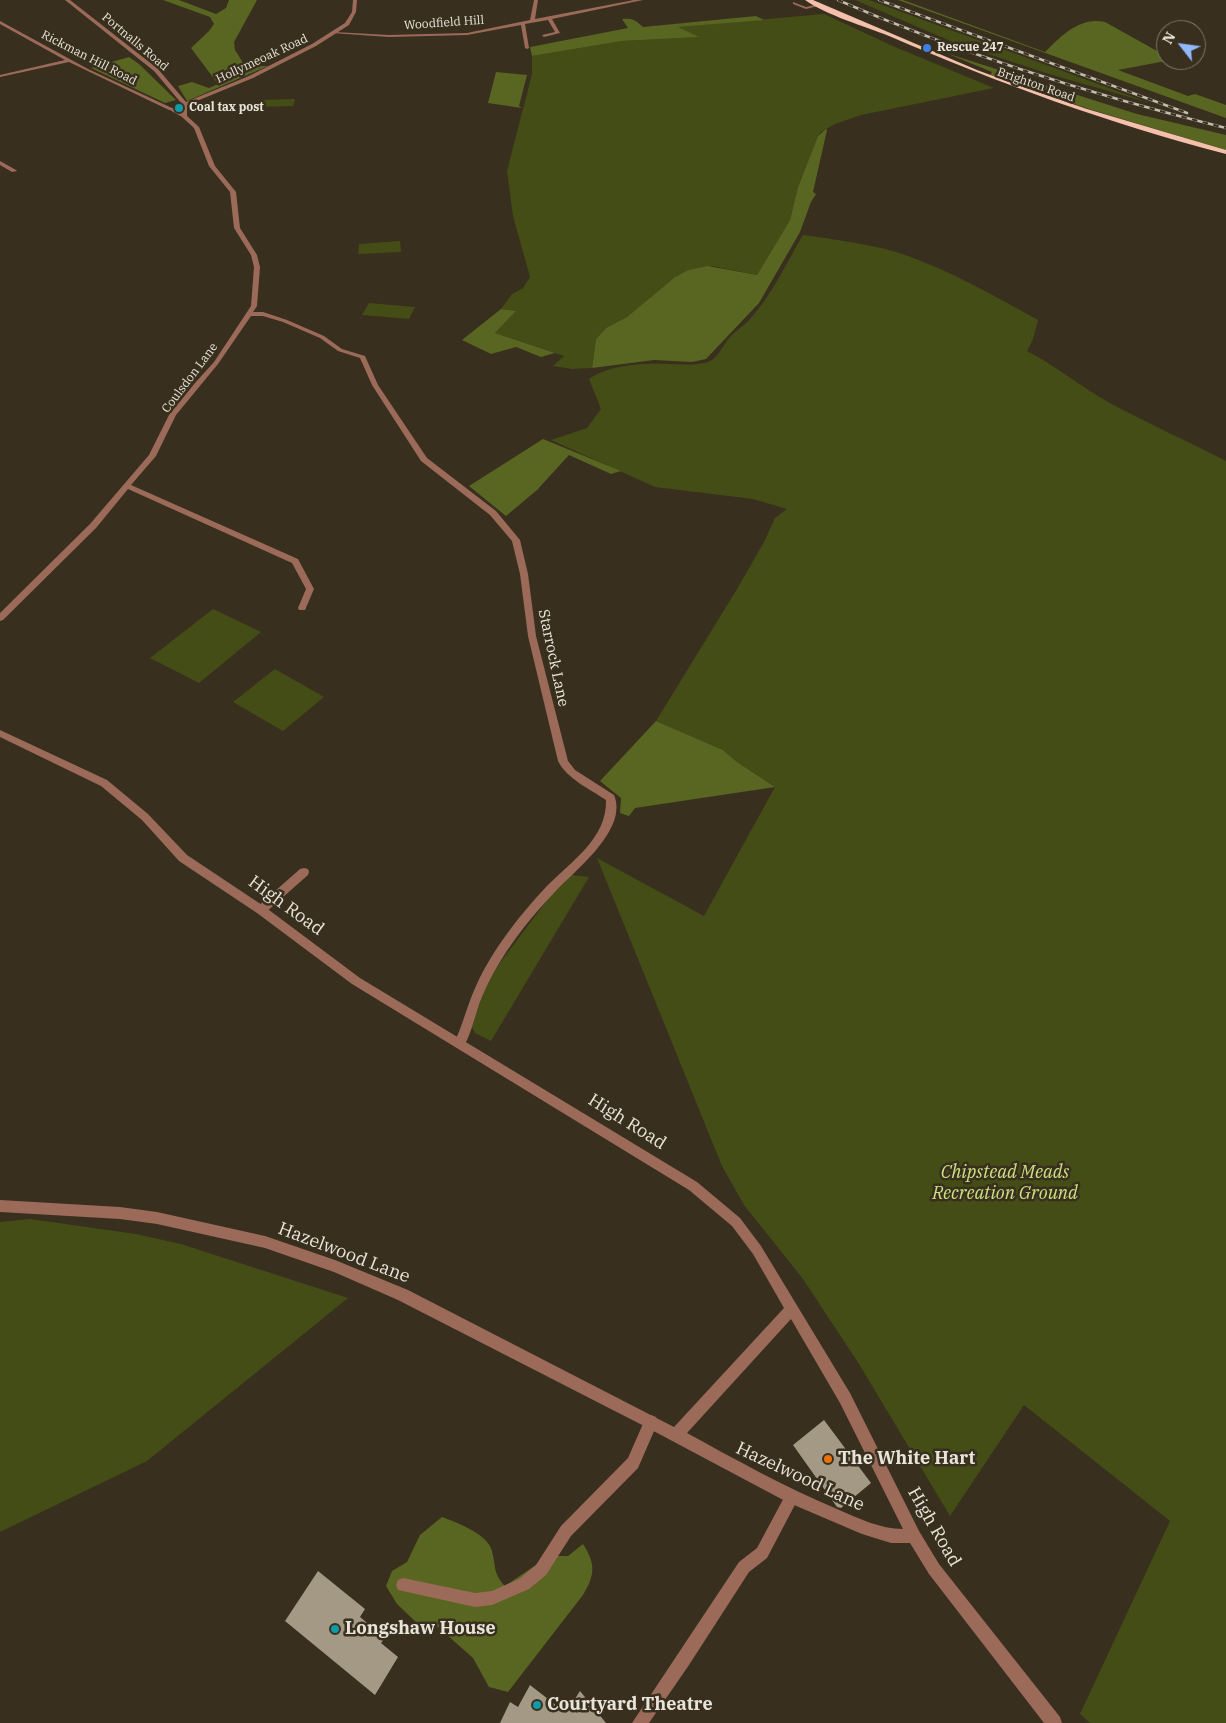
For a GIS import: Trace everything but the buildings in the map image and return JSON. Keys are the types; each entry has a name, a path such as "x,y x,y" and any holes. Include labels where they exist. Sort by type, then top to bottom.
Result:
{"highway":[{"name":"Brighton Road","path":"808,0 845,18 853,24 1004,86 1081,113 1226,157"},
{"name":"Brighton Road","path":"845,18 861,22 974,71 1021,88 1086,110 1226,152"}],"street":[{"name":"Portnalls Road","path":"67,0 156,70 185,104"},
{"name":"Hollymeoak Road","path":"185,104 295,56 334,33 347,24 354,12 355,0"},
{"path":"532,21 536,0"},
{"name":"Woodfield Hill","path":"334,33 389,36 467,34 641,0"},
{"path":"795,3 806,8 820,5"},
{"path":"544,36 558,33 549,18"},
{"name":"Rickman Hill Road","path":"0,22 69,61 171,110"},
{"path":"523,23 527,48"},
{"path":"0,76 69,61"},
{"path":"184,116 185,104"},
{"name":"Coulsdon Lane","path":"0,618 93,526 128,486 157,450 184,400 216,363 254,306 256,260 238,228 233,192 212,166 196,127 184,116 171,110"},
{"path":"0,163 14,171"},
{"name":"Starrock Lane","path":"250,314 263,314 285,321 322,337 340,350 363,357 375,385 424,459 493,513 516,540 524,574 532,636 563,761 572,772 611,798 612,804 605,832 593,847 549,891 494,962 480,987 460,1043"},
{"path":"128,486 295,561 310,589 302,608"},
{"name":"High Road","path":"0,733 104,783 145,817 183,858 261,910 356,981 693,1186 715,1202 736,1222 793,1309 845,1398 914,1536 945,1584 1054,1723"},
{"path":"261,910 304,872"},
{"name":"Hazelwood Lane","path":"0,1206 120,1213 157,1218 265,1242 335,1266 403,1295 652,1422 792,1498 862,1527 890,1536 914,1536"},
{"path":"675,1436 793,1309"},
{"path":"403,1585 475,1600 492,1598 524,1584 541,1570 566,1531 633,1463 652,1422"},
{"path":"640,1723 684,1660 744,1567 762,1552 792,1498"}],"green space":[{"path":"163,0 179,0 216,14 226,8 229,0 257,0 234,42 235,50 245,66 268,66 187,101 178,86 192,82 209,88 218,84 191,48 214,24 210,17"},
{"path":"855,0 869,0 1150,103 1049,74 955,43"},
{"path":"898,0 903,0 1045,52 1064,34 1079,25 1087,22 1105,22 1156,50 1156,63 1118,70 1188,96 1195,94 1226,105 1226,118"},
{"path":"824,14 895,47 994,88 861,115 835,124 821,132 798,187 790,220 757,275 712,266 688,270 675,277 627,317 606,328 596,339 592,368 572,369 553,366 564,356 495,333 516,311 501,309 512,294 523,288 530,277 513,216 507,171 532,74 532,56 622,41 697,37 677,27"},
{"path":"756,16 764,20 678,27 699,37 622,41 532,56 530,47 628,28 622,19 634,20 643,27"},
{"path":"946,53 1137,114 1226,135 1226,150 1089,109 990,75 992,72"},
{"path":"129,57 139,64 176,100 165,103 91,68"},
{"path":"496,72 527,75 519,106 522,108 488,103"},
{"path":"295,99 293,106 258,107 260,100"},
{"path":"826,129 813,192 816,194 811,202 800,232 759,303 706,359 692,362 654,360 592,368 596,339 606,328 627,317 675,277 688,270 708,266 757,275 790,220 798,187 818,136"},
{"name":"Chipstead Meads Recreation Ground","path":"803,235 882,248 908,256 958,277 990,294 1038,320 1033,339 1027,351 1108,402 1226,461 1226,1723 1090,1723 1080,1714 1170,1521 1024,1405 950,1516 859,1364 803,1279 744,1205 722,1166 597,858 704,916 775,787 737,762 723,750 656,721 737,589 764,542 775,518 787,509 753,499 655,487 551,440 587,428 601,409 589,379 597,374 626,366 693,364 712,360 728,339 748,321 766,299"},
{"path":"400,241 401,252 358,254 359,244"},
{"path":"369,303 415,307 409,319 362,315"},
{"path":"501,309 516,311 495,333 555,353 541,357 516,347 491,354 462,340"},
{"path":"543,439 621,471 611,474 569,455 537,490 506,516 469,486"},
{"path":"213,609 261,632 199,683 150,658"},
{"path":"275,669 324,697 283,731 233,702"},
{"path":"656,721 723,750 737,762 775,787 635,808 629,816 620,813 621,798 600,781"},
{"path":"572,875 589,877 491,1041 475,1033 472,1027 484,988 499,964 554,891"},
{"path":"30,1219 136,1234 181,1244 348,1298 147,1461 0,1532 0,1222"},
{"path":"442,1517 471,1530 484,1539 492,1551 497,1573 505,1586 549,1556 568,1556 583,1544 590,1558 592,1575 583,1595 508,1692 489,1687 473,1658 438,1627 417,1623 397,1604 386,1586 392,1571 407,1562 420,1535"}],"railway":[{"path":"838,0 933,39 1029,72 1127,102 1226,128"},
{"path":"879,0 1187,113"}],"place":[{"name":"Rescue 247","path":"927,48"},
{"name":"Coal tax post","path":"179,108"},
{"name":"The White Hart","path":"828,1459"},
{"name":"Longshaw House","path":"335,1629"},
{"name":"Courtyard Theatre","path":"537,1705"}]}
